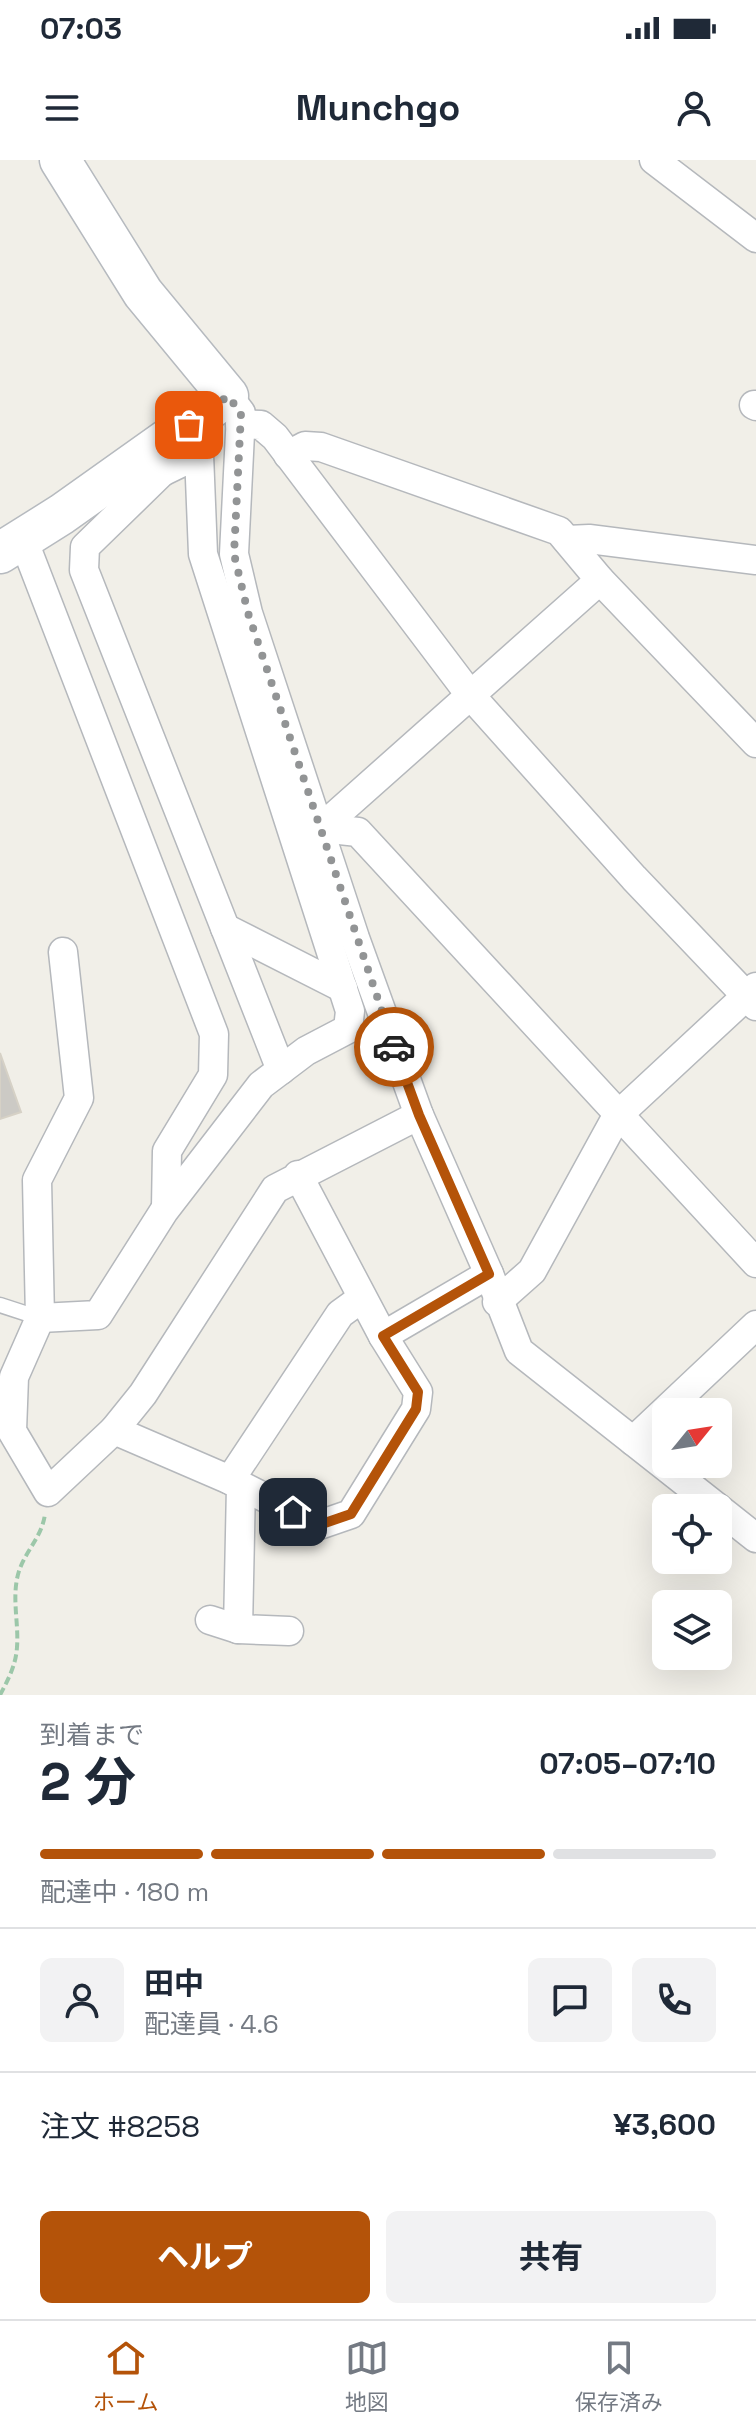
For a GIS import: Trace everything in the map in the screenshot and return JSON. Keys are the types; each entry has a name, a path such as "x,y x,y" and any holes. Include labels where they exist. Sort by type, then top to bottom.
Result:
{"street":[{"path":"60,160 143,293 234,410 261,425 288,455 471,696 634,878 753,996 617,1116 532,1271 497,1302"},
{"path":"654,160 756,238"},
{"path":"166,1207 167,1151 213,1075 214,1034 11,546 156,463 234,410"},
{"path":"40,1318 98,1315 166,1207 261,1085 306,1051 348,1029 350,1011 234,554 234,410"},
{"path":"288,455 305,446 321,447 559,531 600,580 756,743"},
{"path":"281,1070 84,570 85,547 156,463 199,454 203,554 294,792 321,828 355,938 419,1115 489,1274 497,1302 519,1351 700,1494"},
{"path":"567,540 589,539 756,560"},
{"path":"321,828 600,580"},
{"path":"321,828 358,832 756,1263"},
{"path":"225,928 343,988"},
{"path":"63,952 79,1098 37,1180 40,1318 14,1377 12,1431 48,1492 114,1430 143,1394 275,1189 419,1115"},
{"path":"114,1430 235,1483 319,1525 351,1514 416,1409 418,1392 383,1336 298,1175"},
{"path":"383,1336 489,1274"},
{"path":"238,1629 235,1483 340,1314 362,1298"},
{"path":"633,1441 756,1325"},
{"path":"732,1519 756,1538"},
{"path":"210,1620 238,1629 289,1631"}],"lane":[{"path":"0,1305 40,1318"}],"path":[{"path":"0,1695 12,1672 18,1646 14,1615 19,1571 43,1529 48,1492"}],"building":[{"path":"0,1053 21,1112 0,1119"}],"way so far":[{"path":"189,425 228,396 241,413 234,554 248,613 394,1047"}],"route":[{"path":"293,1512 319,1525 351,1514 416,1409 418,1392 383,1336 489,1274 419,1115 394,1047"}]}
